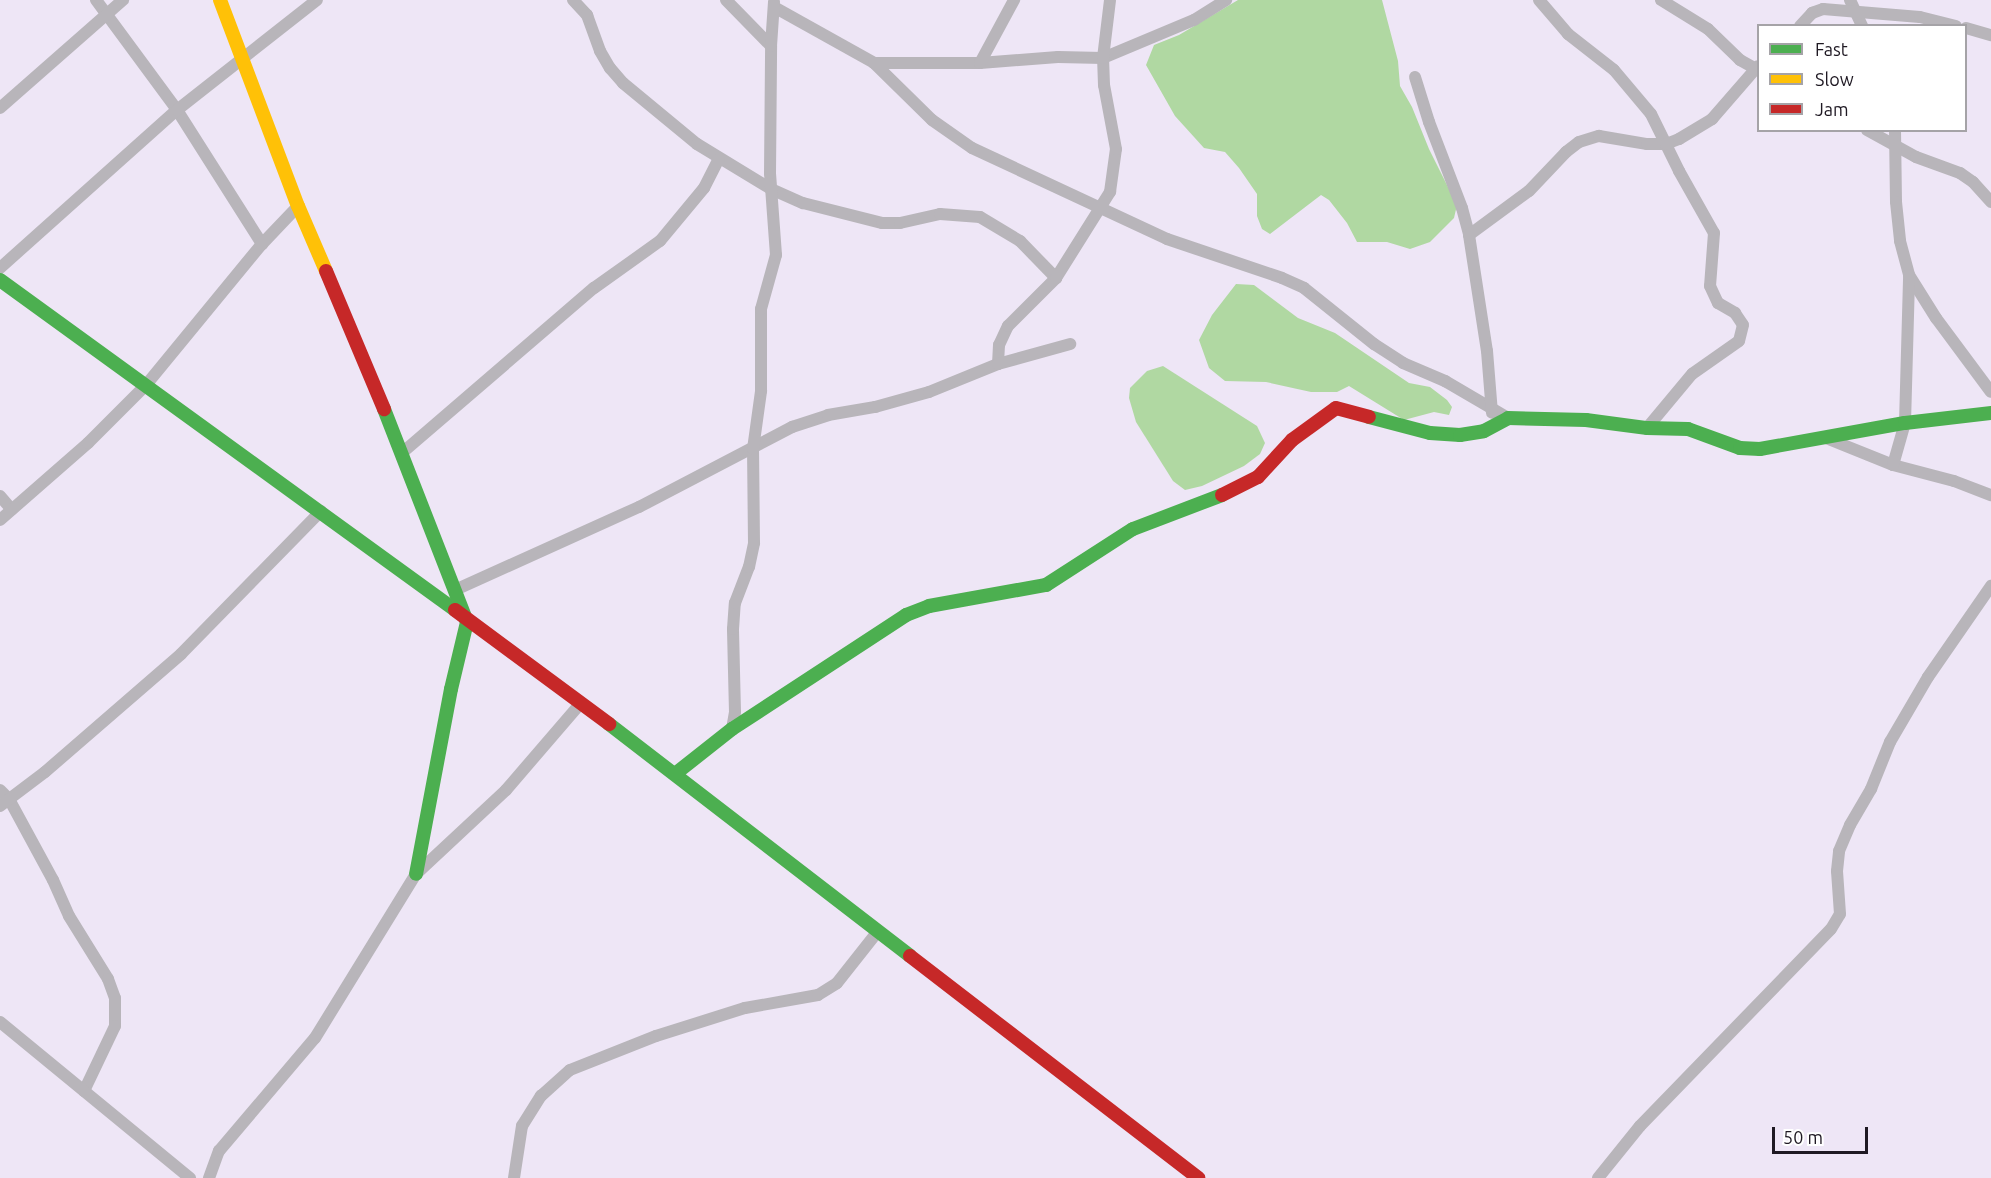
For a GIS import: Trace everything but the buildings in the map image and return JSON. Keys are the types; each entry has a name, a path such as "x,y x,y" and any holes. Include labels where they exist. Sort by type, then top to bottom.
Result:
{"street":[{"path":"96,0 177,110 262,244"},
{"path":"0,108 123,0"},
{"path":"220,0 298,206 403,452 467,622 451,689 416,874"},
{"path":"0,268 177,110 317,0"},
{"path":"573,0 587,15 600,51 610,68 623,83 697,144 771,189 802,203 882,223 900,223 940,213 980,218 1020,241 1056,278"},
{"path":"726,0 771,46"},
{"path":"980,63 1014,0"},
{"path":"998,364 999,345 1008,326 1056,278 1110,192 1116,148 1104,85 1103,58 1110,0"},
{"path":"874,63 980,63 1058,57 1103,58 1194,20 1226,0"},
{"path":"1539,0 1568,34 1614,70 1652,114 1713,233 1710,286 1718,303 1740,318 1743,331 1739,341 1692,374 1647,428"},
{"path":"1661,0 1708,29 1740,60 1757,68"},
{"path":"732,729 735,712 733,630 735,603 754,543 753,449 761,391 761,309 776,255 771,189 771,46 774,4 874,63 932,120 972,148 1167,239 1282,278 1304,288 1374,344 1403,363 1445,381 1508,418 1586,420 1647,428 1688,429 1740,448 1760,450 1905,423 1991,413"},
{"path":"1853,5 1861,24"},
{"path":"1802,24 1817,10 1853,5 1948,24"},
{"path":"1967,29 1991,35"},
{"path":"1468,235 1529,191 1566,152 1579,142 1599,136 1647,144 1666,144 1712,119 1757,69"},
{"path":"1415,77 1429,122 1462,208 1487,351 1493,426"},
{"path":"1871,132 1916,158 1960,173 1973,182 1991,202"},
{"path":"1893,465 1905,423 1909,275 1900,241 1896,202 1895,132"},
{"path":"403,452 594,288 660,241 704,188 719,159"},
{"path":"0,520 88,443 146,385 262,244 298,206"},
{"path":"1909,275 1936,318 1991,392"},
{"path":"0,280 321,511 467,622 675,774 1198,1178"},
{"path":"455,590 639,507 792,427 828,415 875,407 929,392 998,364 1070,344"},
{"path":"675,774 732,729 906,615 928,606 1046,585 1132,529 1239,489 1258,477 1292,440 1336,408 1430,433 1460,435 1484,431 1508,418"},
{"path":"1826,438 1893,465 1954,481 1991,495"},
{"path":"0,496 12,510"},
{"path":"84,1091 115,1026 115,998 108,979 69,915 53,879 3,799 45,772 181,654 321,511"},
{"path":"1598,1178 1640,1126 1831,929 1840,914 1837,871 1839,851 1850,825 1871,789 1890,742 1928,677 1991,586"},
{"path":"209,1178 219,1151 315,1038 416,874 506,790 580,704"},
{"path":"514,1178 522,1126 541,1096 570,1070 656,1036 745,1008 818,995 837,983 878,931"},
{"path":"0,1022 190,1178"}],"shaded area":[{"path":"1238,0 1382,0 1398,61 1400,86 1457,205 1454,218 1430,242 1410,249 1387,242 1357,242 1347,223 1329,200 1321,195 1270,234 1262,229 1257,216 1257,194 1239,168 1225,152 1204,148 1175,116 1146,65 1154,45 1179,35"},
{"path":"1236,284 1254,285 1298,318 1335,333 1409,383 1430,387 1447,400 1452,407 1449,415 1434,412 1404,420 1349,386 1337,392 1311,392 1266,382 1225,381 1209,368 1199,340 1212,315"},
{"path":"1163,366 1257,426 1265,443 1260,454 1244,466 1202,486 1185,490 1173,481 1136,422 1129,398 1130,388 1147,371"}],"traffic: fast":[{"path":"0,280 455,610"},
{"path":"384,409 467,622 451,689 416,874"},
{"path":"1369,417 1430,433 1460,435 1484,431 1508,418 1586,420 1647,428 1688,429 1740,448 1760,449 1905,423 1991,413"},
{"path":"675,774 732,729 906,615 929,606 1046,585 1133,529 1222,495"},
{"path":"609,724 910,956"}],"traffic: slow":[{"path":"220,0 298,206 326,271"}],"traffic: jam":[{"path":"326,271 384,409"},
{"path":"1222,495 1258,477 1292,440 1336,408 1369,417"},
{"path":"455,610 609,724"},
{"path":"910,956 1198,1178"}]}
